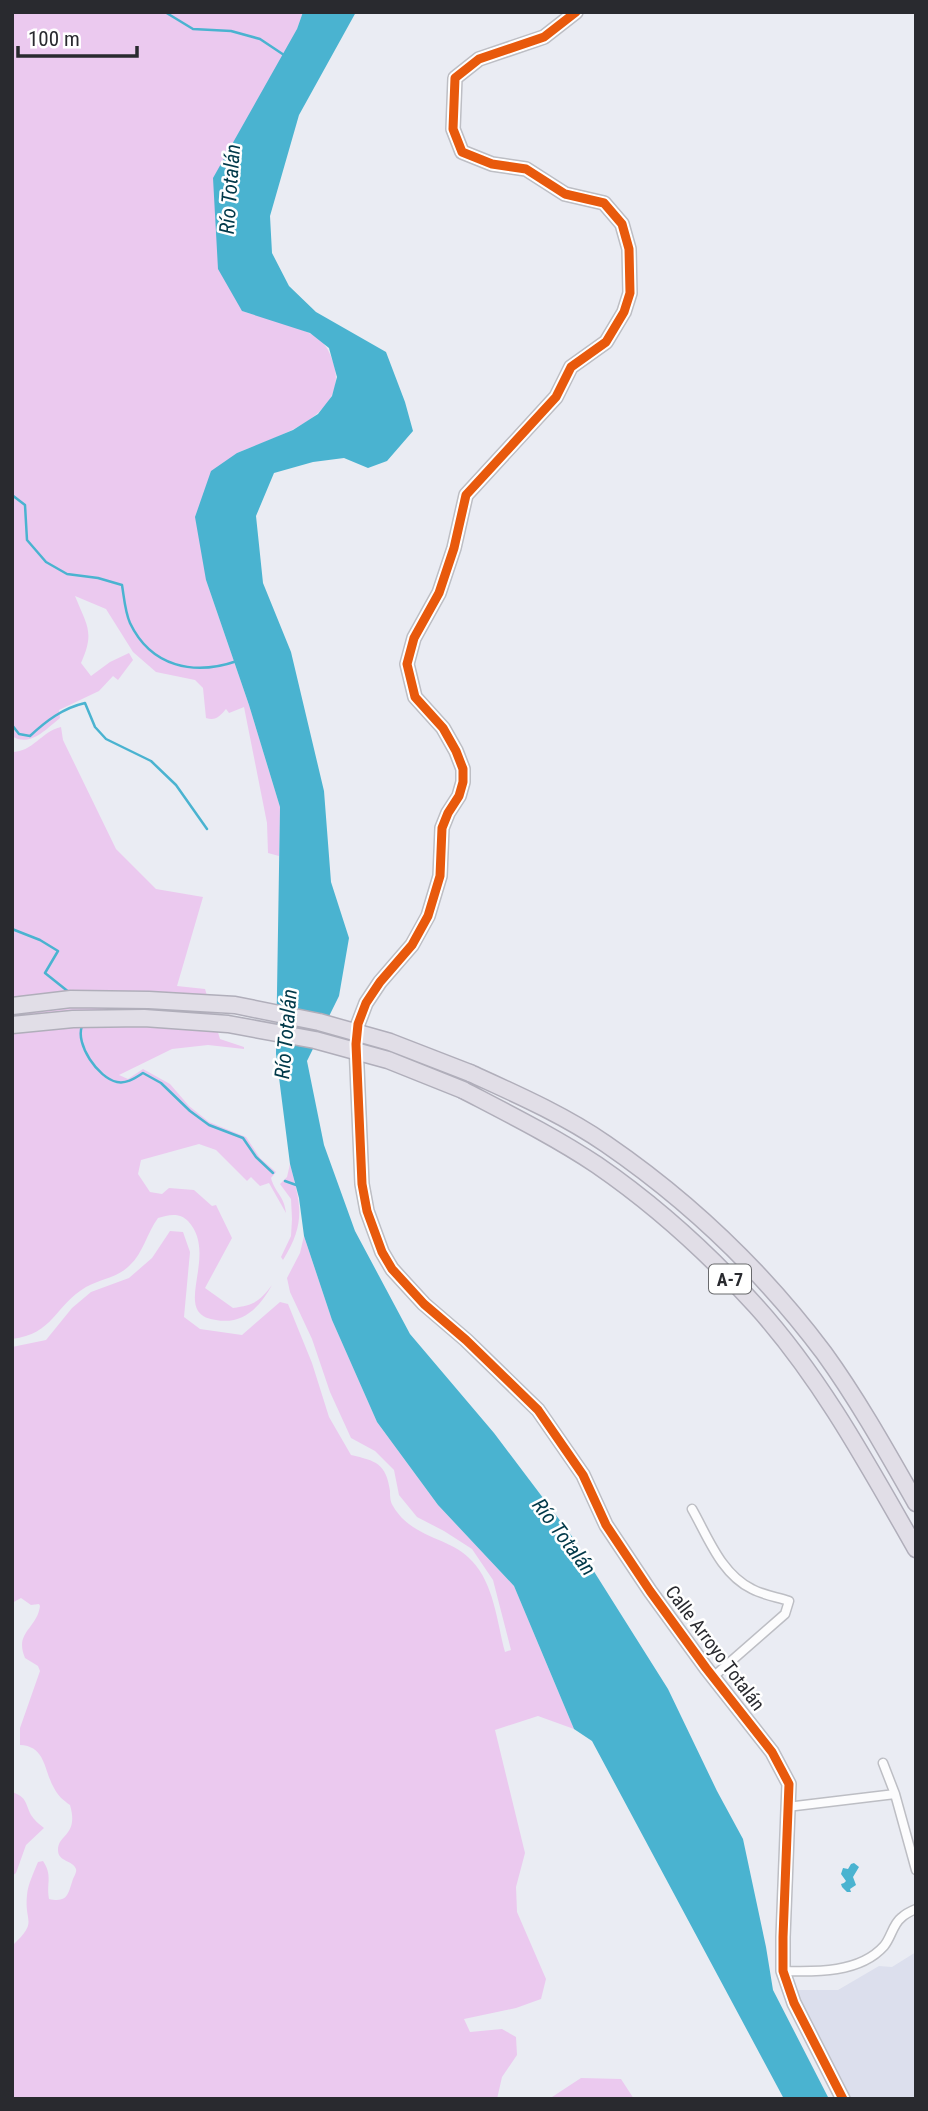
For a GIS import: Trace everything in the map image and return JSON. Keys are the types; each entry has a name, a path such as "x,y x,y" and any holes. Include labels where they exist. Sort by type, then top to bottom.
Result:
{"highway":[{"name":"A-7","path":"12,1006 71,999 235,1005 319,1022 390,1042 470,1073 538,1104 604,1142 657,1181 709,1226 766,1284 824,1353 875,1431 916,1503"},
{"name":"A-7","path":"12,1025 73,1019 144,1018 228,1024 315,1040 387,1060 463,1090 532,1125 597,1166 648,1203 757,1306 804,1366 854,1441 916,1549"}],"street":[{"name":"Calle Arroyo Totalán","path":"576,12 544,37 478,59 455,78 453,130 462,152 492,163 526,169 565,194 604,203 622,224 629,249 630,293 624,312 606,342 571,367 556,397 466,495 454,548 439,593 414,638 407,664 415,697 443,728 456,751 463,769 463,782 459,796 442,828 440,876 428,916 412,945 366,1003 358,1024 356,1044 362,1184 367,1211 382,1252 392,1269 404,1284 467,1340 538,1410 583,1475 606,1525 650,1591 772,1752 789,1784 783,1971 794,2003 843,2099"},
{"name":"Calle Arroyo Totalán","path":"692,1509 732,1576 753,1590 789,1601 785,1614 713,1677"},
{"path":"883,1763 895,1794 916,1870"},
{"path":"787,1807 895,1794"},
{"path":"783,1971 812,1972 840,1968 866,1960 884,1946 899,1919 916,1909"}],"shaded area":[{"path":"12,12 303,12 297,29 242,311 293,326 319,339 332,359 336,383 330,399 305,423 237,453 206,580 249,705 280,807 279,856 268,853 267,823 244,707 229,713 226,709 220,716 206,718 203,688 195,680 156,672 133,652 106,609 75,596 88,629 88,644 81,663 91,676 110,662 129,653 133,660 118,680 113,676 99,691 59,710 60,718 38,736 25,740 12,736"},
{"path":"61,727 63,740 116,849 156,889 203,897 177,986 205,989 220,1039 244,1049 208,1045 172,1049 119,1075 128,1079 143,1069 170,1084 189,1106 209,1122 246,1137 260,1158 276,1172 271,1178 286,1213 269,1183 260,1186 251,1177 247,1181 216,1150 199,1144 141,1160 138,1174 150,1192 162,1194 169,1188 194,1190 212,1206 216,1205 232,1238 205,1288 233,1308 256,1302 272,1285 250,1313 234,1320 211,1319 198,1311 195,1293 199,1244 195,1232 185,1218 170,1215 158,1218 138,1255 125,1269 75,1294 37,1331 12,1339 12,752 26,749"},
{"path":"290,1164 297,1191 299,1214 295,1235 283,1260 281,1257 291,1236 292,1219 291,1199 280,1184 287,1177"},
{"path":"170,1231 183,1232 190,1252 184,1317 200,1329 242,1335 280,1302 288,1304 312,1363 329,1417 351,1455 367,1459 382,1469 386,1474 392,1504 410,1525 453,1547 472,1561 490,1592 505,1652 511,1650 493,1580 472,1549 417,1517 399,1495 394,1470 375,1451 351,1438 330,1392 312,1339 290,1292 287,1278 300,1253 304,1236 332,1320 377,1422 438,1505 514,1586 574,1729 538,1716 495,1730 525,1853 516,1887 517,1912 546,1979 541,1999 516,2008 464,2019 470,2032 502,2029 516,2037 517,2055 502,2077 497,2099 12,2099 12,1946 28,1926 27,1895 38,1862 43,1861 49,1875 49,1899 60,1900 66,1896 76,1870 72,1864 60,1857 58,1850 72,1823 70,1805 56,1791 40,1755 29,1746 20,1745 20,1728 40,1671 38,1666 25,1658 22,1642 40,1606 31,1605 21,1598 12,1603 12,1347 46,1340 72,1308 91,1292 129,1278 152,1258"},
{"path":"12,1792 23,1798 32,1817 44,1828 26,1845 16,1873 12,1876"},
{"path":"916,1952 916,2099 849,2099 817,2038 796,1990 838,1990 879,1966 892,1967"},
{"path":"581,2078 621,2079 634,2099 549,2099"}],"water":[{"name":"Río Totalán","path":"303,12 356,12 299,115 270,216 272,253 289,286 316,312 386,352 413,431 387,461 368,468 344,458 313,462 274,473 256,516 263,583 291,652 324,791 331,882 349,938 339,996 307,1061 324,1145 355,1231 410,1334 494,1433 571,1535 668,1689 743,1839 773,1990 829,2099 784,2099 592,1741 574,1729 514,1586 438,1505 377,1422 332,1320 304,1236 299,1198 290,1164 276,1054 280,807 249,705 206,580 195,517 211,471 237,453 293,430 318,414 332,396 337,377 329,348 310,333 242,311 218,269 213,178 297,29"},
{"path":"854,1863 859,1867 853,1877 856,1885 850,1889 851,1892 847,1892 841,1884 846,1881 841,1874 843,1868 848,1869"}],"waterway":[{"path":"165,12 193,29 231,31 260,39 284,55"},
{"path":"12,495 25,505 27,540 46,562 67,574 98,578 122,585 130,623 150,650 175,664 190,667 205,668 237,661"},
{"path":"12,725 19,734 30,736 55,716 85,703 95,727 106,739 151,761 176,785 207,829"},
{"path":"12,929 40,940 58,951 45,973 70,993"},
{"path":"82,1026 85,1051 103,1074 121,1082 143,1073 161,1083 209,1125 243,1138 256,1157 273,1173"},
{"path":"285,1181 299,1186"}],"cycle path":[{"path":"576,12 544,37 479,59 455,78 453,129 462,152 492,164 526,169 565,194 604,203 622,224 629,249 630,293 624,312 606,342 571,367 556,397 466,495 454,548 439,593 414,638 407,664 415,697 443,728 456,751 463,769 463,782 459,796 442,828 440,876 428,916 412,945 366,1003 358,1024 356,1044 362,1184 367,1211 382,1252 392,1269 424,1304 466,1340 538,1410 583,1475 606,1525 650,1591 772,1752 789,1784 783,1971 794,2003 843,2099"}]}
